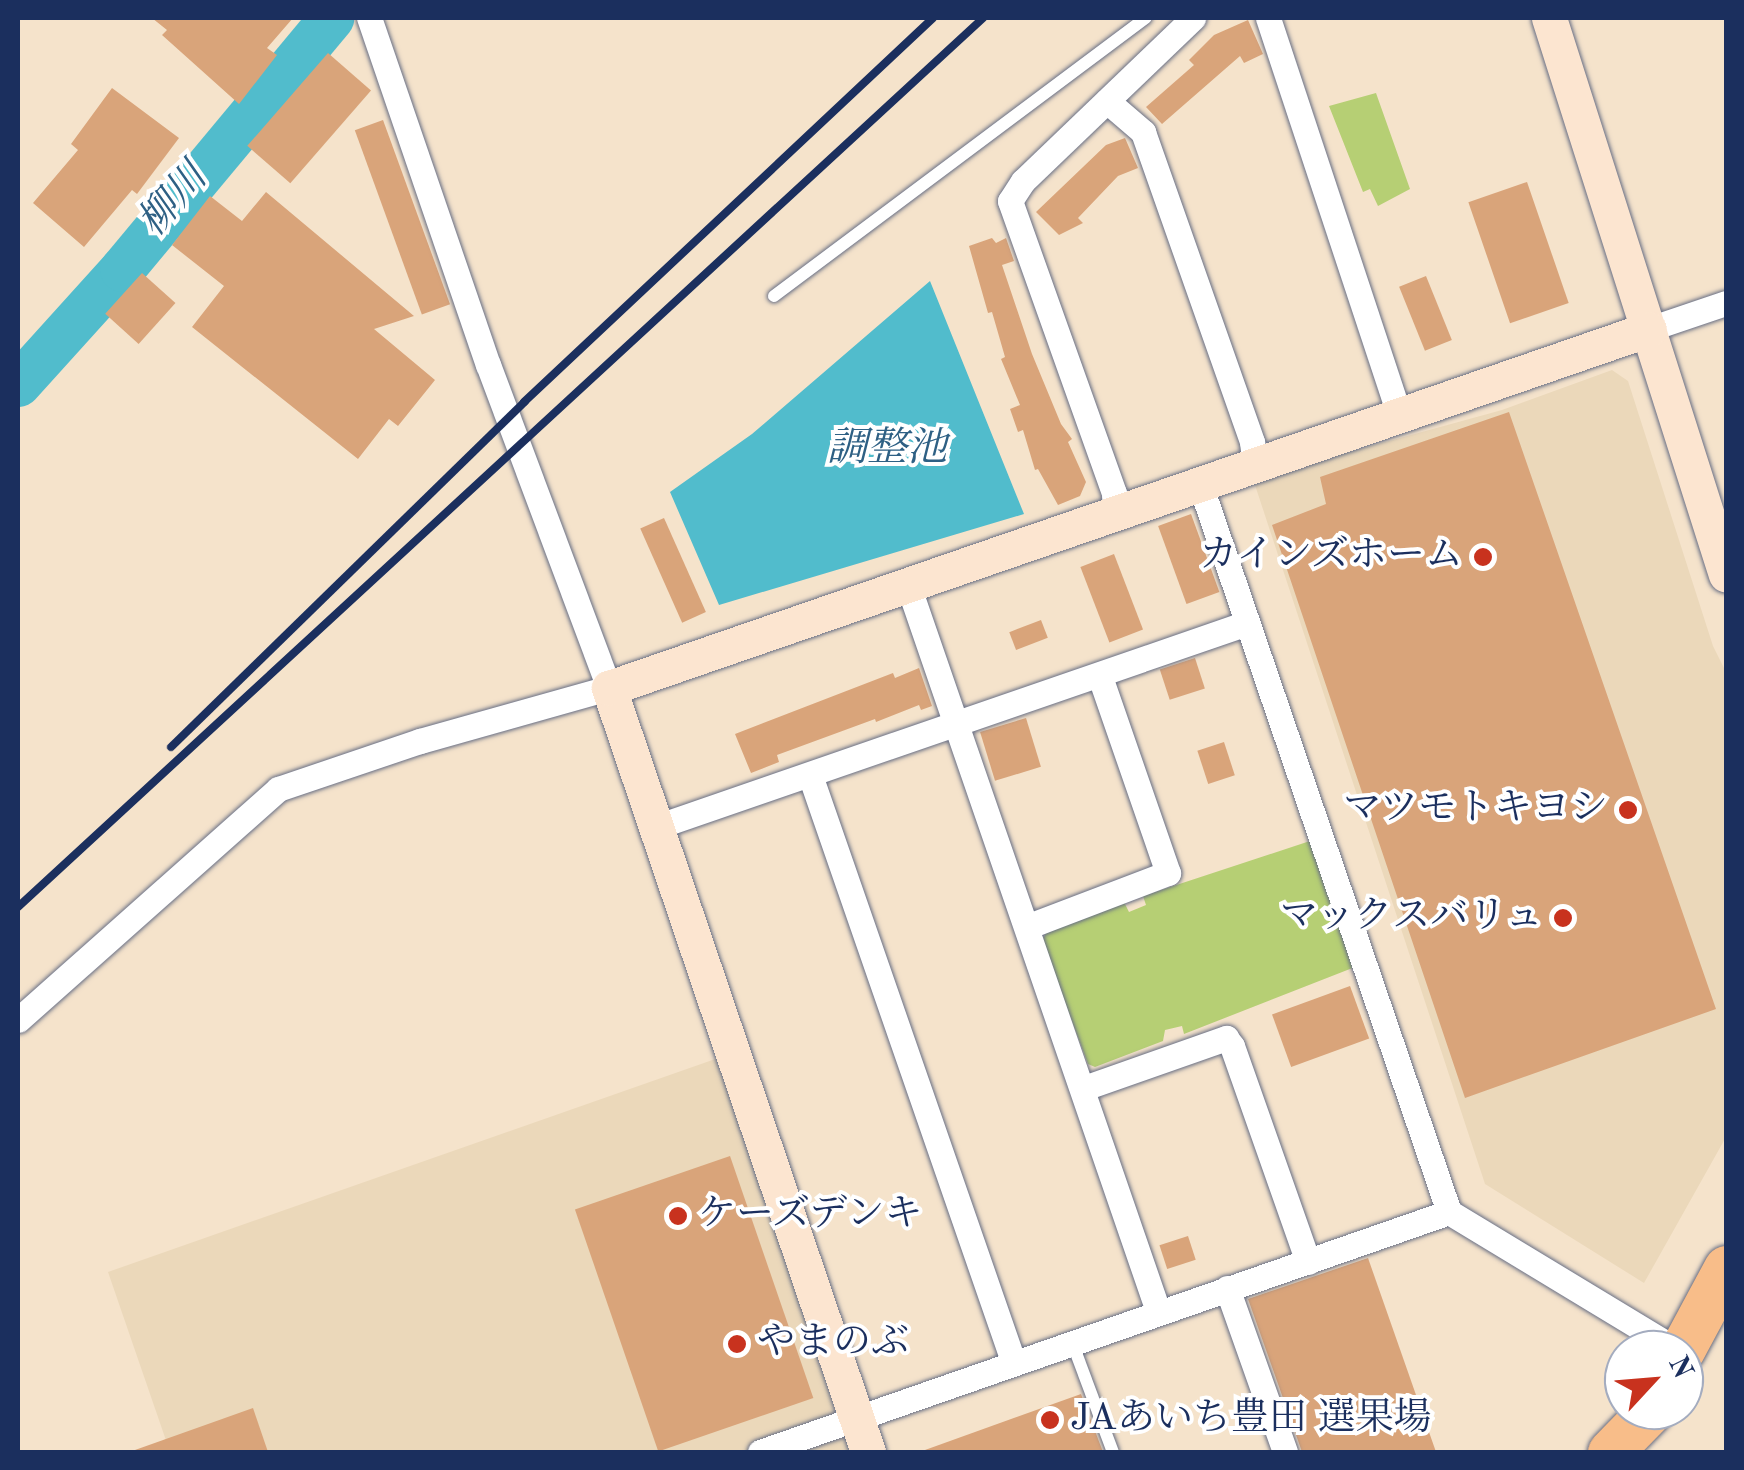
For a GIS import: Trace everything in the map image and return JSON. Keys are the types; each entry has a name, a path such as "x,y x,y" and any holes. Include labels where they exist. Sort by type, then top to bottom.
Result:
{"highway":[{"path":"1690,1330 1726,1268"},
{"path":"1704,1346 1726,1305"},
{"path":"1610,1452 1631,1430"},
{"path":"1638,1452 1654,1430"}],"street":[{"path":"370,18 528,476 609,688 653,828 862,1436"},
{"path":"1116,513 1114,493 1010,202 1023,181 1193,18"},
{"path":"1268,18 1400,416"},
{"path":"1549,18 1726,575"},
{"path":"1107,101 1143,132 1252,442 1255,465"},
{"path":"18,1020 278,789 420,741 609,688 1726,303"},
{"path":"1200,484 1450,1212 1646,1330"},
{"path":"908,585 1158,1311"},
{"path":"653,828 1100,677 1247,623"},
{"path":"1028,926 1168,872 1100,677"},
{"path":"810,775 1013,1361"},
{"path":"1084,1088 1226,1038 1308,1262"},
{"path":"760,1452 862,1436 1013,1361 1450,1212"},
{"path":"1227,1288 1286,1452"}],"lane":[{"path":"774,296 1145,18"},
{"path":"1072,1341 1113,1452"}],"shaded area":[{"path":"1612,370 1628,381 1713,646 1726,672 1726,1137 1644,1283 1485,1184 1255,485 1258,477 1502,410"},
{"path":"741,1050 856,1452 170,1452 108,1272"}],"green space":[{"path":"1376,93 1410,189 1378,206 1370,189 1363,192 1329,106"},
{"path":"1316,839 1355,967 1184,1034 1182,1026 1165,1030 1163,1041 1095,1067 1088,1064 1042,941 1049,927 1124,902 1129,912 1146,905 1143,896"}],"water":[{"name":"調整池","path":"930,281 1024,514 719,605 670,492 752,434"}],"building":[{"path":"152,18 293,18 267,48 277,55 239,104 162,35 167,30"},
{"path":"1248,20 1263,54 1244,63 1240,56 1162,124 1146,107 1194,65 1189,60 1214,35"},
{"path":"328,53 371,90 290,183 247,146"},
{"path":"112,88 179,138 137,194 132,190 84,247 33,203 78,150 71,144"},
{"path":"383,120 450,304 422,314 355,130"},
{"path":"1125,138 1138,168 1118,176 1078,218 1083,223 1059,235 1036,212 1106,145"},
{"path":"1527,182 1569,303 1510,323 1468,202"},
{"path":"266,192 414,316 374,329 435,380 398,426 389,419 358,459 192,327 224,286 172,245 210,196 242,221"},
{"path":"992,238 996,243 1006,238 1014,261 1002,265 1032,354 1061,424 1072,439 1068,442 1086,482 1080,496 1058,505 1038,469 1035,470 1023,430 1018,432 1010,409 1020,405 1001,359 1005,357 969,246"},
{"path":"142,273 175,303 139,344 105,314"},
{"path":"1426,276 1452,340 1425,351 1399,287"},
{"path":"1509,412 1716,1009 1465,1098 1272,525 1326,504 1320,477"},
{"path":"1191,514 1219,592 1186,604 1158,526"},
{"path":"664,518 706,612 682,623 640,529"},
{"path":"1114,554 1143,630 1109,643 1080,567"},
{"path":"1041,620 1048,638 1016,650 1009,632"},
{"path":"1195,658 1205,688 1170,700 1160,669"},
{"path":"919,668 932,706 921,710 919,705 777,755 779,762 751,773 735,734 893,673 895,678"},
{"path":"1026,718 1041,767 995,781 980,732"},
{"path":"1224,742 1235,775 1208,784 1197,751"},
{"path":"1350,986 1369,1039 1291,1067 1272,1014"},
{"path":"730,1156 813,1398 658,1451 575,1209"},
{"path":"1188,1236 1196,1260 1167,1269 1159,1245"},
{"path":"1368,1258 1436,1452 1302,1452 1248,1299"},
{"name":"JAあいち豊田 選果場","path":"1081,1394 1103,1452 925,1452 925,1450"},
{"path":"253,1408 268,1452 135,1450"}],"waterway":[{"name":"柳川","path":"18,384 122,269 331,18"}],"railway":[{"path":"171,747 524,402 933,18"},
{"path":"18,907 983,18"}],"place":[{"name":"カインズホーム","path":"1483,557"},
{"name":"マツモトキヨシ","path":"1628,810"},
{"name":"マックスバリュ","path":"1563,918"},
{"name":"ケーズデンキ","path":"678,1216"},
{"name":"やまのぶ","path":"737,1344"},
{"name":"JAあいち豊田 選果場","path":"1050,1420"}]}
